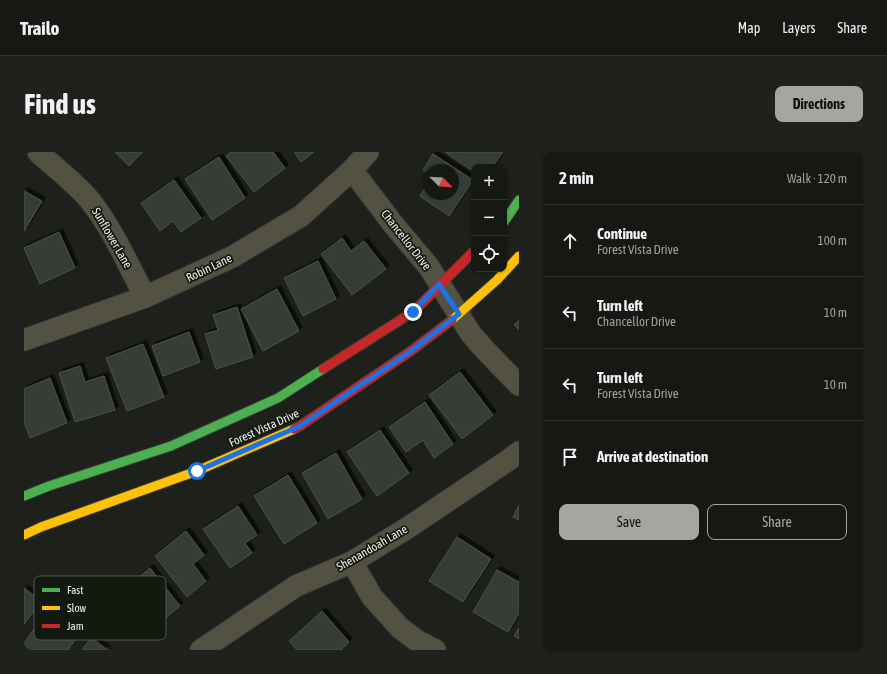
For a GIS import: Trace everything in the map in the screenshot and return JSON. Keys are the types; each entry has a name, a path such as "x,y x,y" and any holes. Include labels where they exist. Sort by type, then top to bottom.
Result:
{"main road":[{"path":"507,218 519,200"},
{"name":"Forest Vista Drive","path":"24,496 49,486 171,446 278,398 413,312 439,284 471,254"},
{"name":"Forest Vista Drive","path":"24,535 42,527 197,471 300,426 411,351 459,314 497,280 519,256"}],"street":[{"name":"Sunflower Lane","path":"38,152 88,198 119,246 145,296"},
{"name":"Robin Lane","path":"24,340 145,296 232,257 301,216 352,170 368,152"},
{"name":"Chancellor Drive","path":"352,170 429,268 471,334 519,385"},
{"name":"Shenandoah Lane","path":"201,650 296,586 352,562 415,523 519,452"},
{"path":"352,562 372,597 400,628 416,640 435,650"}],"building":[{"path":"115,152 143,152 129,166"},
{"path":"231,152 273,152 285,168 254,192 226,156"},
{"path":"294,152 314,152 301,162"},
{"path":"445,152 503,152 494,164 471,164 471,170"},
{"path":"433,154 448,164 427,164"},
{"path":"219,157 245,198 212,220 185,179"},
{"path":"459,171 471,179 471,183 449,216 426,200 459,200"},
{"path":"174,180 201,218 181,232 173,221 160,231 141,203"},
{"path":"24,191 42,201 24,231"},
{"path":"423,191 423,198 420,196"},
{"path":"59,232 75,268 40,284 24,248"},
{"path":"342,238 351,251 364,241 386,269 352,295 321,254"},
{"path":"318,261 336,299 303,316 284,278"},
{"path":"277,289 299,331 263,351 241,309"},
{"path":"237,307 253,357 216,369 205,334 218,330 213,315"},
{"path":"519,320 519,330 514,325"},
{"path":"189,332 200,362 163,376 152,346"},
{"path":"143,344 164,397 127,411 106,358"},
{"path":"80,366 85,382 104,376 115,410 75,422 59,373"},
{"path":"460,372 493,415 462,439 429,395"},
{"path":"50,378 67,423 30,438 24,422 24,389"},
{"path":"425,402 453,444 434,458 423,440 406,452 389,427"},
{"path":"380,430 409,473 377,496 347,452"},
{"path":"336,453 362,499 328,519 302,473"},
{"path":"288,475 317,523 284,544 254,496"},
{"path":"519,505 519,520 513,517"},
{"path":"238,506 257,535 245,543 252,553 230,568 203,529"},
{"path":"186,531 204,555 193,564 206,581 187,597 155,556"},
{"path":"457,537 491,559 463,602 429,581"},
{"path":"150,568 156,576 140,576"},
{"path":"497,570 519,582 519,613 508,632 473,612"},
{"path":"24,588 34,596 34,612 24,624"},
{"path":"166,588 180,606 166,618"},
{"path":"322,611 349,642 341,650 297,650 289,641"},
{"path":"519,628 519,639 514,636"},
{"path":"34,629 34,640 75,640 68,650 25,650 24,643"},
{"path":"90,640 94,640 108,650 82,650"}],"traffic: fast":[{"path":"507,218 519,200"},
{"path":"24,496 49,486 171,446 278,398 323,369"}],"traffic: slow":[{"path":"452,320 497,280 519,256"},
{"path":"24,535 41,527 197,471 294,429"}],"traffic: jam":[{"path":"323,369 413,312 471,254"},
{"path":"294,429 411,351 452,320"}],"route":[{"path":"197,471 300,426 411,351 459,314 439,284 413,312"}]}
